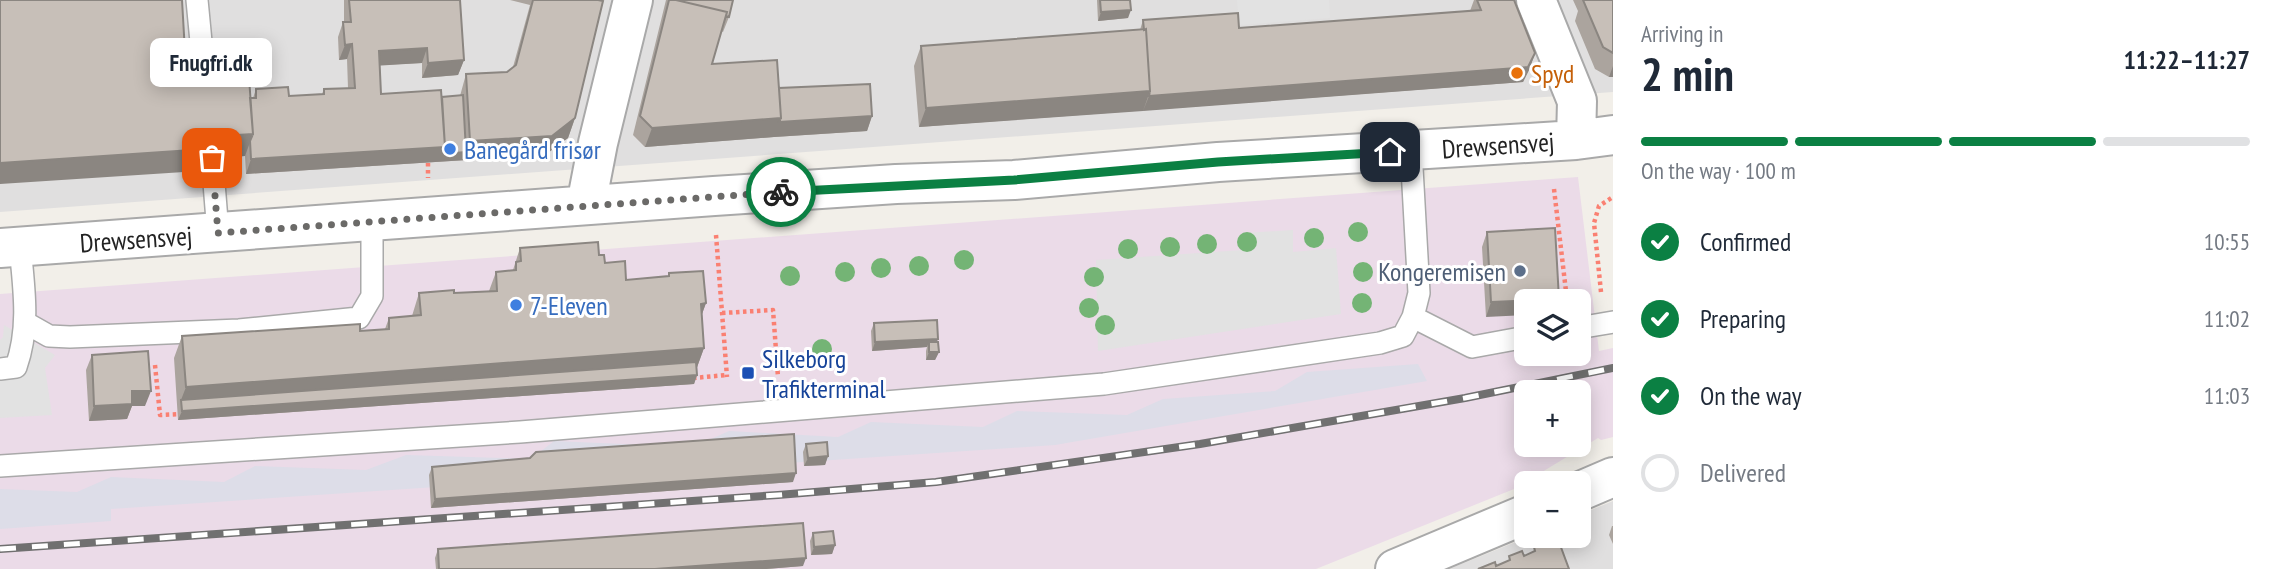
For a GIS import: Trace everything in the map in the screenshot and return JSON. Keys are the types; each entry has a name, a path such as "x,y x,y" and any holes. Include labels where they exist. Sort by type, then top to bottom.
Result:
{"street":[{"path":"586,205 598,142 633,0"},
{"path":"1536,0 1577,101 1576,140"},
{"name":"Drewsensvej","path":"10,248 714,196 896,184 1014,180 1218,162 1576,140 1613,135"},
{"path":"1591,486 1613,477"},
{"path":"1395,569 1514,519"}],"lane":[{"path":"197,0 204,73"},
{"path":"0,466 520,432 1104,384 1380,343 1403,336 1413,317 1419,293 1411,150"},
{"path":"212,158 218,233"},
{"path":"26,323 49,336 239,330 359,318 372,296 372,222"},
{"path":"0,369 16,368 26,323 10,248"},
{"path":"1413,317 1472,347 1514,339"},
{"path":"1591,326 1613,322"}],"path":[{"path":"1554,189 1566,289"},
{"path":"714,196 729,414"},
{"path":"1602,300 1594,223 1599,206 1613,197"},
{"path":"722,313 773,310 778,377"},
{"path":"153,334 160,415 187,414"},
{"path":"685,378 727,375"}],"shaded area":[{"path":"0,0 1613,0 1613,92 0,212"},
{"path":"1237,0 1329,0 1330,18 1239,25"},
{"path":"1578,177 1599,351 1613,348 1613,437 1601,440 1598,438 1591,442 1591,380 1514,380 1514,457 1567,457 1544,471 1514,471 1514,489 1316,569 0,569 0,294"},
{"path":"1293,230 1293,252 1336,248 1341,314 1098,351 1096,260 1243,250 1244,233"},
{"path":"4,325 55,355 45,368 52,415 0,418 0,340 3,337"},
{"path":"1418,364 1427,381 1055,445 111,509 111,521 0,529 0,489 77,492 111,477 224,482 255,466 366,470 406,455 531,459 554,441 693,447 729,431 838,437 871,422 983,427 1017,411 1127,415 1163,399 1275,391 1307,372"},
{"path":"1613,501 1613,569 1449,569 1514,543 1514,548 1591,548 1591,510"}],"building":[{"path":"0,0 182,0 185,52 247,49 253,134 191,138 192,150 0,163"},
{"path":"349,0 460,0 464,60 428,63 427,48 379,51 381,94 441,90 445,147 251,159 250,141 253,134 250,98 256,98 256,89 288,87 289,96 324,94 324,89 355,88 352,44 345,45 343,22 351,22"},
{"path":"533,0 603,1 575,118 552,136 470,141 466,74 507,72 516,65"},
{"path":"669,0 727,12 712,64 777,60 781,118 652,128 640,116"},
{"path":"676,0 733,0 729,17 726,16 727,12"},
{"path":"1100,0 1130,0 1131,10 1101,12"},
{"path":"1477,0 1514,0 1535,53 1528,67 1149,96 1146,29 1144,30 1143,20 1238,13 1239,28 1481,10"},
{"path":"1583,0 1613,0 1613,53 1603,47"},
{"path":"1146,29 1150,91 926,108 921,46"},
{"path":"870,84 872,116 779,122 779,88"},
{"path":"463,95 466,152 442,154 445,147 442,97"},
{"path":"1555,228 1558,289 1514,289 1514,301 1491,302 1487,232"},
{"path":"598,242 599,255 604,255 605,263 625,261 626,280 703,271 706,303 701,304 704,348 186,387 182,336 360,324 360,331 389,329 389,318 421,315 419,293 454,290 454,293 497,291 496,272 516,270 516,262 521,261 520,248"},
{"path":"937,320 938,339 875,342 874,323"},
{"path":"929,342 938,342 939,352 929,352"},
{"path":"148,351 151,391 132,391 132,404 94,406 92,355"},
{"path":"696,362 697,375 182,411 181,400"},
{"path":"794,434 796,473 435,499 432,467 530,458 536,452"},
{"path":"827,442 828,456 808,458 806,444"},
{"path":"803,523 806,558 655,569 439,569 438,549"},
{"path":"833,531 835,545 814,547 813,533"},
{"path":"1534,548 1561,548 1569,569 1478,569 1495,562 1496,566 1510,560 1509,556 1522,551 1524,556 1535,551"}],"railway":[{"path":"0,549 936,482 1200,444 1465,398 1613,368"}],"way so far":[{"path":"212,158 218,233 781,192"}],"place":[{"name":"Spyd","path":"1517,73"},
{"name":"Banegård frisør","path":"450,149"},
{"name":"Fnugfri.dk","path":"212,158"},
{"name":"Kongeremisen","path":"1520,271"},
{"name":"7-Eleven","path":"516,305"},
{"name":"Silkeborg Trafikterminal","path":"748,373"}],"route":[{"path":"781,192 1014,180 1218,162 1390,152"}]}
